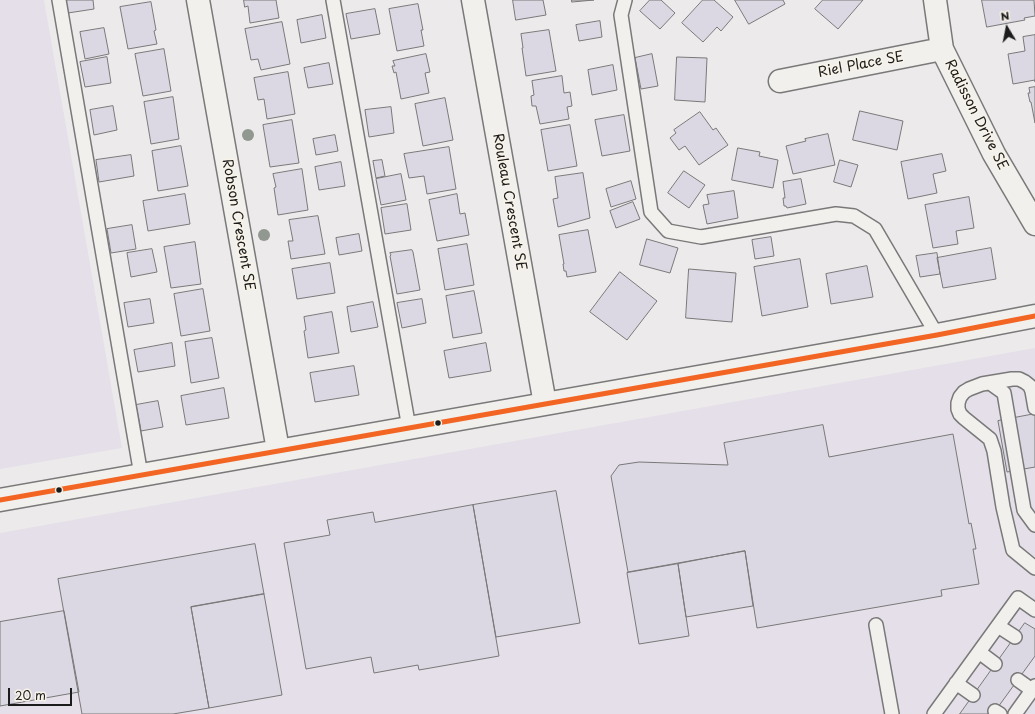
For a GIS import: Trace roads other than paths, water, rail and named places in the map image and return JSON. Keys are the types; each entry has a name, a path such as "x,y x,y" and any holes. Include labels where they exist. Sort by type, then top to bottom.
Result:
{"street":[{"name":"Robson Crescent SE","path":"198,0 278,450"},
{"name":"Rouleau Crescent SE","path":"473,0 545,404"},
{"name":"Radisson Drive SE","path":"935,0 942,50 994,154 1035,224"},
{"name":"Riel Place SE","path":"780,81 942,50"},
{"path":"0,500 937,335 1035,316"}],"lane":[{"path":"59,0 141,475"},
{"path":"333,0 409,428"},
{"path":"625,0 621,15 651,212 668,231 701,237 836,214 854,216 875,229 937,335"},
{"path":"1035,408 1030,386 1019,379 982,384 969,389 960,397 958,403 960,414 990,439 994,451 1003,507 1013,550 1035,568"},
{"path":"990,383 1004,393 1024,510 1035,525"},
{"path":"934,714 1018,598 1035,610"},
{"path":"876,625 892,714"},
{"path":"998,626 1015,638"},
{"path":"978,652 996,664"},
{"path":"1015,714 1033,688 1018,680"},
{"path":"956,683 973,695"}]}
